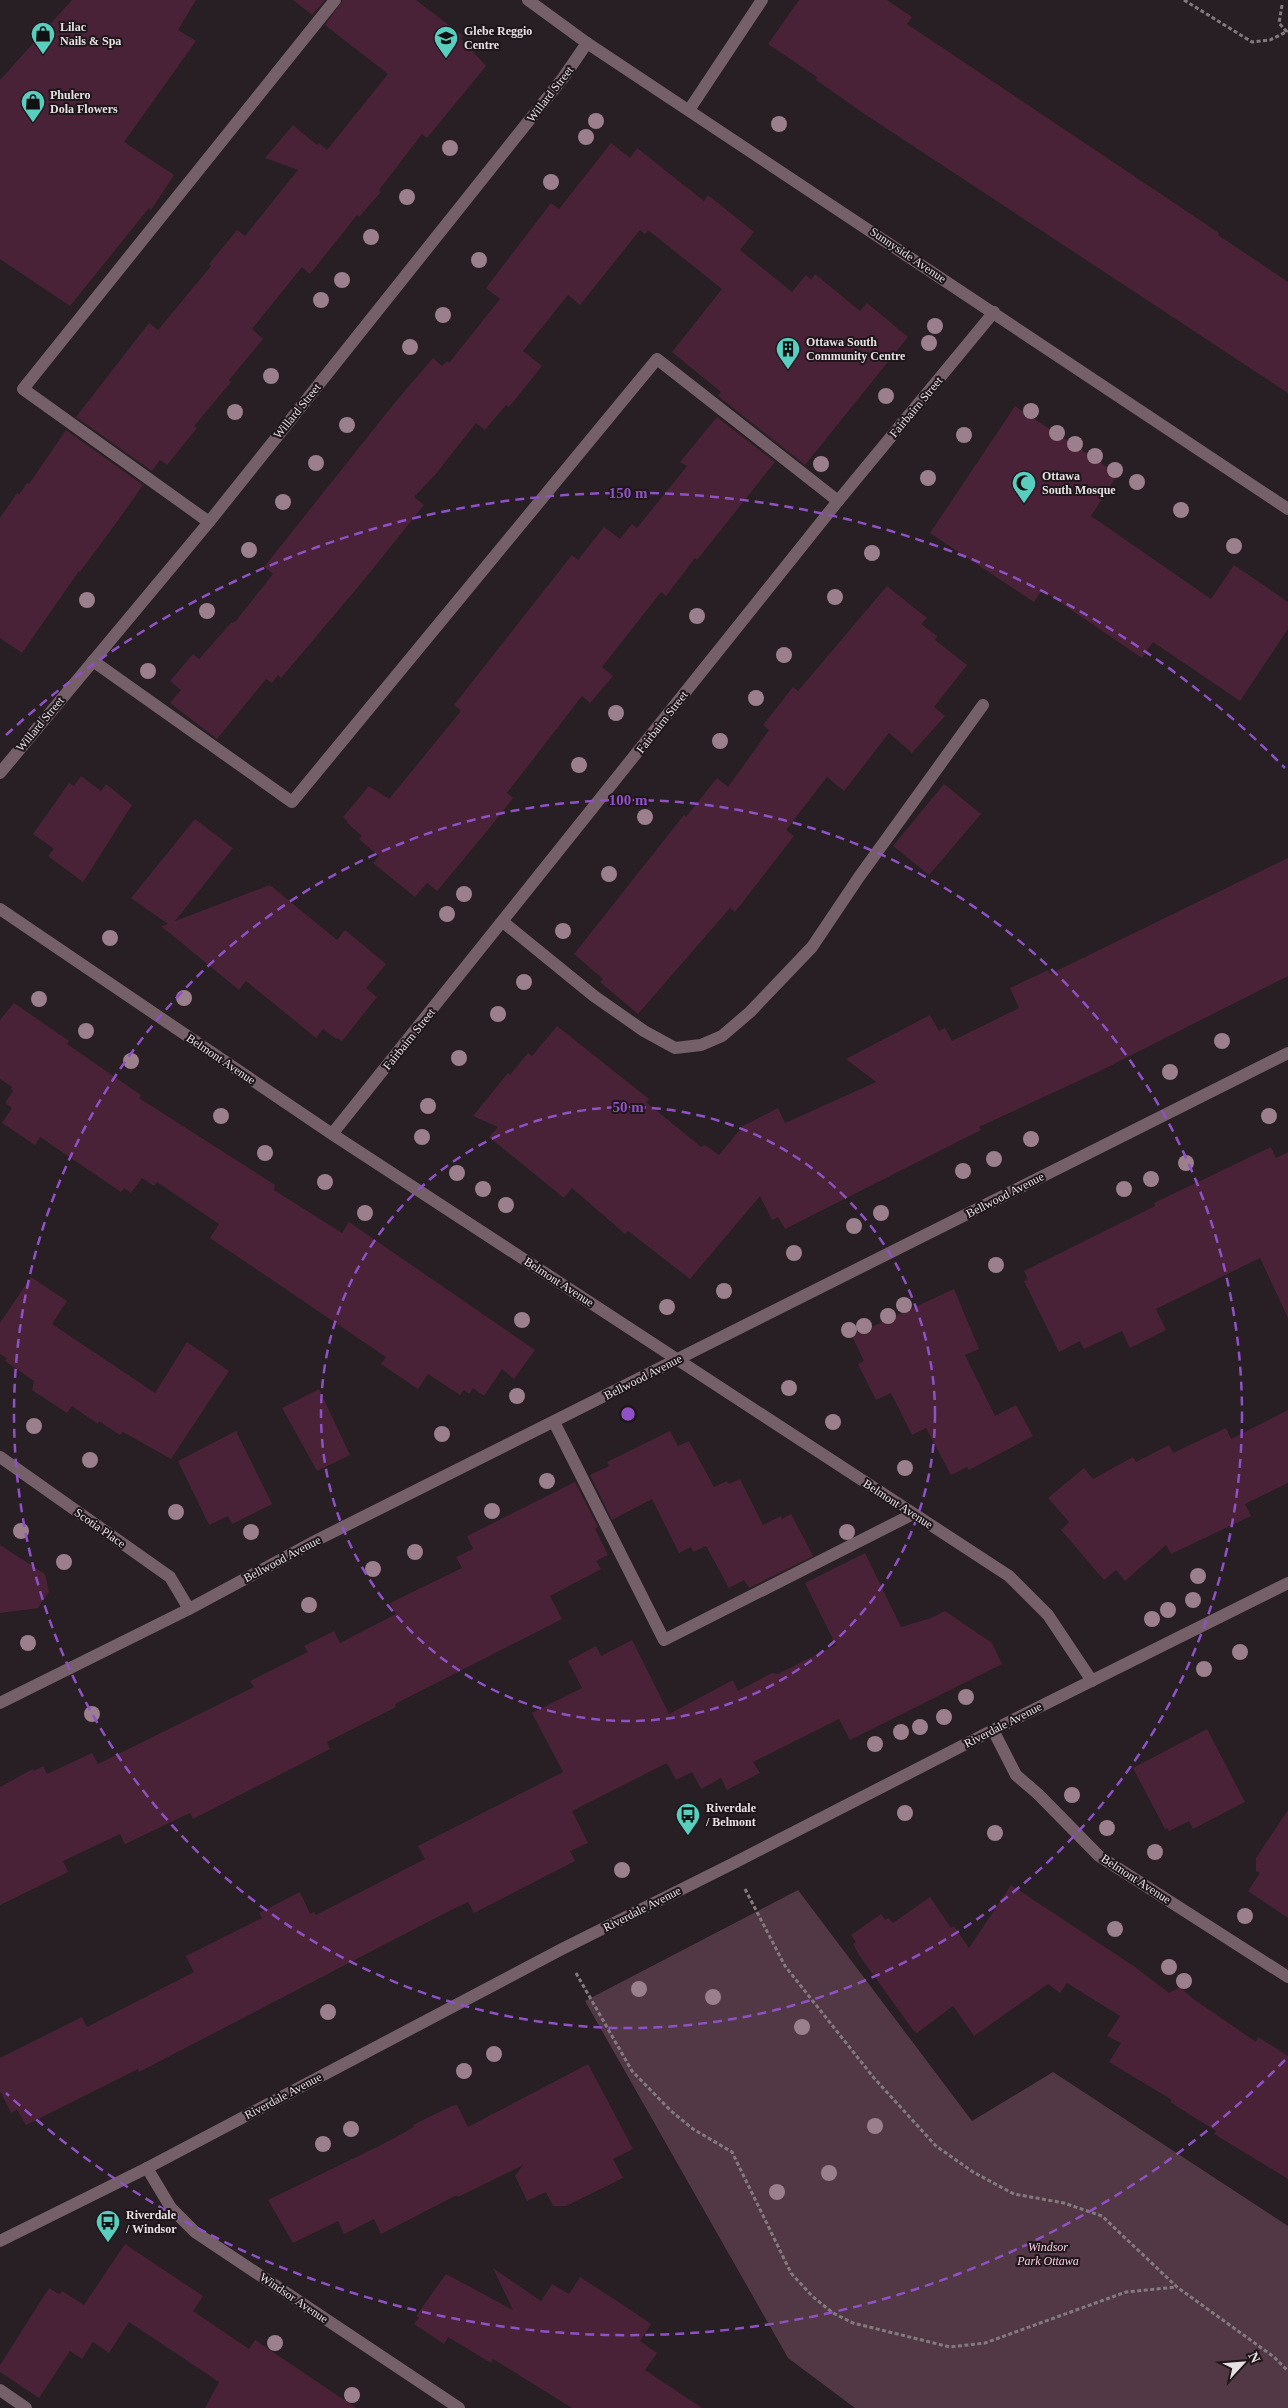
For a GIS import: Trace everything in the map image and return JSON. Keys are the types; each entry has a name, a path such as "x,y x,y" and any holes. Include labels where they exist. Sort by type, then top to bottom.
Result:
{"street":[{"path":"209,522 23,389 334,0"},
{"name":"Sunnyside Avenue","path":"528,0 587,43 1288,509"},
{"path":"689,110 762,0"},
{"name":"Willard Street","path":"0,773 209,522 563,78 587,43"},
{"name":"Fairbairn Street","path":"332,1134 838,501 994,312"},
{"path":"93,661 292,802 657,359 838,501"},
{"path":"503,922 594,996 644,1031 675,1048 701,1045 722,1036 750,1012 812,947 859,877 983,705"},
{"name":"Belmont Avenue","path":"0,909 332,1134 1009,1576 1048,1615 1092,1681"},
{"name":"Bellwood Avenue","path":"0,1703 189,1609 319,1539 1288,1053"},
{"path":"554,1422 664,1640 913,1514"},
{"name":"Scotia Place","path":"0,1457 170,1577 189,1609"},
{"name":"Riverdale Avenue","path":"0,2241 147,2168 562,1949 993,1730 1288,1583"},
{"name":"Belmont Avenue","path":"993,1730 1016,1775 1038,1794 1100,1856 1288,1977"},
{"name":"Windsor Avenue","path":"147,2168 171,2208 195,2232 459,2408"},
{"path":"0,2390 26,2408"}],"path":[{"path":"1184,0 1252,42 1270,40 1288,32 1279,23 1282,5"},
{"path":"732,1864 785,1966 874,2078 936,2146 973,2172 1014,2194 1064,2203 1102,2216 1177,2286 1274,2357 1288,2370"},
{"path":"562,1949 632,2071 678,2117 732,2152 791,2273 812,2296 833,2313 853,2323 950,2347 985,2343 1126,2292 1177,2286"}],"green space":[{"name":"Windsor Park Ottawa","path":"798,1890 972,2121 1053,2072 1288,2226 1288,2408 855,2408 788,2358 585,2001"}],"building":[{"path":"72,0 196,0 178,30 196,41 124,142 174,175 151,210 149,208 70,306 0,259 0,80"},
{"path":"293,0 325,0 312,15"},
{"path":"343,0 416,0 463,36 461,39 486,66 427,138 422,134 379,190 381,192 359,217 357,215 310,274 302,267 252,329 263,339 229,380 231,382 194,426 197,428 167,465 160,460 152,471 76,417 149,323 158,330 211,266 209,264 237,230 245,236 298,170 265,158 293,125 317,145 319,143 327,150 388,74 325,25"},
{"path":"799,0 887,0 912,17 907,24 1219,233 1218,235 1288,282 1288,393 863,113 816,80 817,77 768,44"},
{"path":"611,143 630,158 637,148 704,201 708,195 754,232 740,250 792,292 806,275 811,280 815,274 860,311 867,303 908,337 805,465 718,396 721,392 672,352 722,289 648,230 645,234 640,230 580,305 568,295 523,351 542,366 509,407 506,405 485,430 476,423 435,475 414,497 424,505 363,581 281,678 278,675 272,683 266,679 217,739 170,703 181,690 170,681 193,654 199,659 231,623 235,622 273,574 264,567 397,400 433,358 442,366 447,361 449,363 500,299 486,288 551,203 559,209"},
{"path":"1015,406 1118,474 1091,516 1211,599 1234,565 1288,602 1288,629 1240,701 1153,642 1142,658 1042,590 1034,602 930,533"},
{"path":"717,417 775,462 697,560 695,558 666,596 661,592 602,667 613,676 590,703 582,696 507,793 513,798 492,825 437,891 427,883 415,897 373,863 379,856 359,839 362,836 343,817 369,786 389,799 461,711 454,705 572,555 578,560 604,527 620,539 632,524 637,528 687,466 680,462"},
{"path":"66,430 143,485 79,571 22,653 0,638 0,518 17,493 19,495 27,483 29,484"},
{"path":"887,586 927,618 921,624 937,636 935,640 967,665 934,707 945,716 912,753 889,733 844,791 827,777 786,830 794,836 735,912 730,908 638,1014 600,982 603,979 574,954 684,815 686,817 717,778 728,787 769,730 763,725 793,687 798,691"},
{"path":"81,776 101,791 106,784 132,805 83,882 48,856 54,849 33,834 69,783 74,786"},
{"path":"944,784 981,814 929,875 893,846"},
{"path":"195,819 233,848 175,921 270,885 337,940 345,930 386,964 366,988 377,997 342,1041 336,1039 323,1029 316,1038 246,981 239,990 161,926 168,924 131,898"},
{"path":"1288,858 1288,976 1102,1070 979,1127 981,1130 785,1229 778,1217 772,1220 760,1196 690,1279 628,1231 625,1234 572,1188 564,1198 489,1137 498,1127 473,1116 508,1073 510,1075 528,1053 532,1056 557,1026 649,1099 646,1102 701,1147 705,1145 719,1155 743,1126 778,1108 785,1123 876,1082 846,1059 930,1015 939,1031 945,1028 952,1041 1019,1008 1010,988 1048,970 1050,974"},
{"path":"14,1003 69,1041 67,1044 141,1095 139,1098 275,1185 274,1190 342,1233 349,1222 535,1350 514,1379 502,1369 484,1396 473,1388 469,1394 464,1390 460,1395 428,1374 418,1389 381,1364 386,1357 210,1238 219,1224 157,1182 154,1186 142,1178 131,1193 124,1188 121,1192 40,1137 35,1145 2,1123 12,1108 5,1103 13,1091 12,1087 0,1079 0,1020"},
{"path":"1271,1147 1276,1158 1288,1152 1288,1318 1260,1258 1156,1309 1166,1330 1130,1348 1122,1331 1084,1349 1080,1341 1059,1352 1024,1281 1028,1279 1024,1271 1155,1206 1154,1203"},
{"path":"31,1277 67,1301 52,1324 155,1393 187,1342 229,1371 171,1459 123,1432 120,1435 99,1421 98,1424 72,1406 67,1413 32,1390 34,1381 5,1361 7,1358 0,1354 0,1323"},
{"path":"954,1289 979,1349 965,1355 995,1416 1016,1405 1033,1436 969,1470 967,1467 951,1475 926,1428 912,1435 891,1393 876,1400 858,1364 864,1361 852,1336"},
{"path":"319,1389 350,1455 317,1471 282,1408"},
{"path":"1288,1410 1288,1483 1245,1504 1251,1516 1171,1554 1166,1545 1125,1581 1116,1570 1104,1580 1061,1530 1069,1522 1048,1498 1084,1468 1093,1479 1133,1457 1136,1462 1169,1445 1173,1453 1226,1428 1231,1439"},
{"path":"236,1431 272,1504 232,1524 228,1516 209,1525 178,1461"},
{"path":"670,1431 678,1446 689,1441 714,1487 727,1481 729,1484 740,1479 763,1525 781,1516 782,1519 791,1514 813,1556 749,1588 744,1580 729,1588 706,1546 693,1552 691,1547 679,1553 652,1499 612,1520 590,1475 609,1466 607,1462"},
{"path":"575,1482 598,1527 595,1529 608,1555 596,1561 601,1569 550,1596 562,1619 395,1704 396,1707 327,1742 330,1749 193,1819 190,1813 125,1844 120,1834 63,1861 68,1872 0,1905 0,1787 33,1769 34,1771 43,1766 47,1774 92,1753 98,1764 254,1687 250,1681 308,1652 304,1646 334,1631 340,1643 396,1614 390,1603 462,1568 456,1557 473,1549 467,1536"},
{"path":"0,1545 45,1574 49,1592 38,1608 0,1613"},
{"path":"865,1553 901,1627 931,1618 945,1611 992,1643 1002,1664 850,1740 839,1719 753,1762 760,1773 727,1790 721,1778 701,1789 692,1772 676,1780 667,1763 572,1811 588,1843 570,1851 575,1861 474,1913 468,1902 451,1910 139,2072 138,2069 26,2125 17,2110 11,2113 0,2091 0,2058 82,2017 87,2027 194,1972 186,1956 262,1918 259,1913 300,1892 310,1914 314,1912 316,1915 425,1859 418,1846 563,1772 532,1713 582,1688 568,1661 596,1646 601,1656 632,1640 669,1714 733,1680 738,1691 772,1673 778,1674 836,1645 805,1583"},
{"path":"1207,1729 1245,1802 1193,1829 1189,1821 1169,1831 1167,1828 1165,1829 1133,1768"},
{"path":"1288,1810 1288,1918 1248,1891 1260,1873 1256,1871 1256,1858"},
{"path":"1011,1885 1135,1967 1169,1993 1180,1987 1192,1998 1256,2042 1258,2037 1288,2056 1288,2179 1214,2134 1216,2131 1170,2102 1172,2100 1109,2062 1121,2043 1107,2036 1120,2016 1067,1983 1060,1993 1048,1984 974,2036 953,2006 917,2033 913,2030 859,1955 853,1944 856,1942 851,1935 881,1914 885,1920 889,1918 893,1923 930,1897 951,1928 954,1926 969,1948"},
{"path":"588,2064 633,2149 613,2159 623,2178 566,2206 553,2206 546,2192 527,2201 515,2176 523,2165 458,2197 457,2195 381,2234 374,2219 344,2234 338,2221 293,2243 268,2200 385,2143 414,2127 413,2125 452,2106 457,2105 468,2127"},
{"path":"125,2244 203,2296 193,2311 249,2349 255,2340 356,2408 205,2408 219,2382 129,2322 109,2353 93,2342 82,2359 70,2351 39,2398 0,2372 0,2365 49,2288 59,2294 62,2291 84,2305"},
{"path":"493,2268 541,2301 552,2284 569,2294 580,2277 626,2307 651,2324 640,2341 657,2353 645,2370 702,2408 572,2408 493,2359 491,2363 448,2337 444,2344 414,2324 419,2318 416,2316 446,2274 513,2310"}],"place":[{"name":"Lilac Nails & Spa","path":"43,55"},
{"name":"Glebe Reggio Centre","path":"446,59"},
{"name":"Phulero Dola Flowers","path":"33,123"},
{"name":"Ottawa South Community Centre","path":"788,370"},
{"name":"Ottawa South Mosque","path":"1024,504"},
{"name":"Riverdale / Belmont","path":"688,1836"},
{"name":"Riverdale / Windsor","path":"108,2243"}]}
